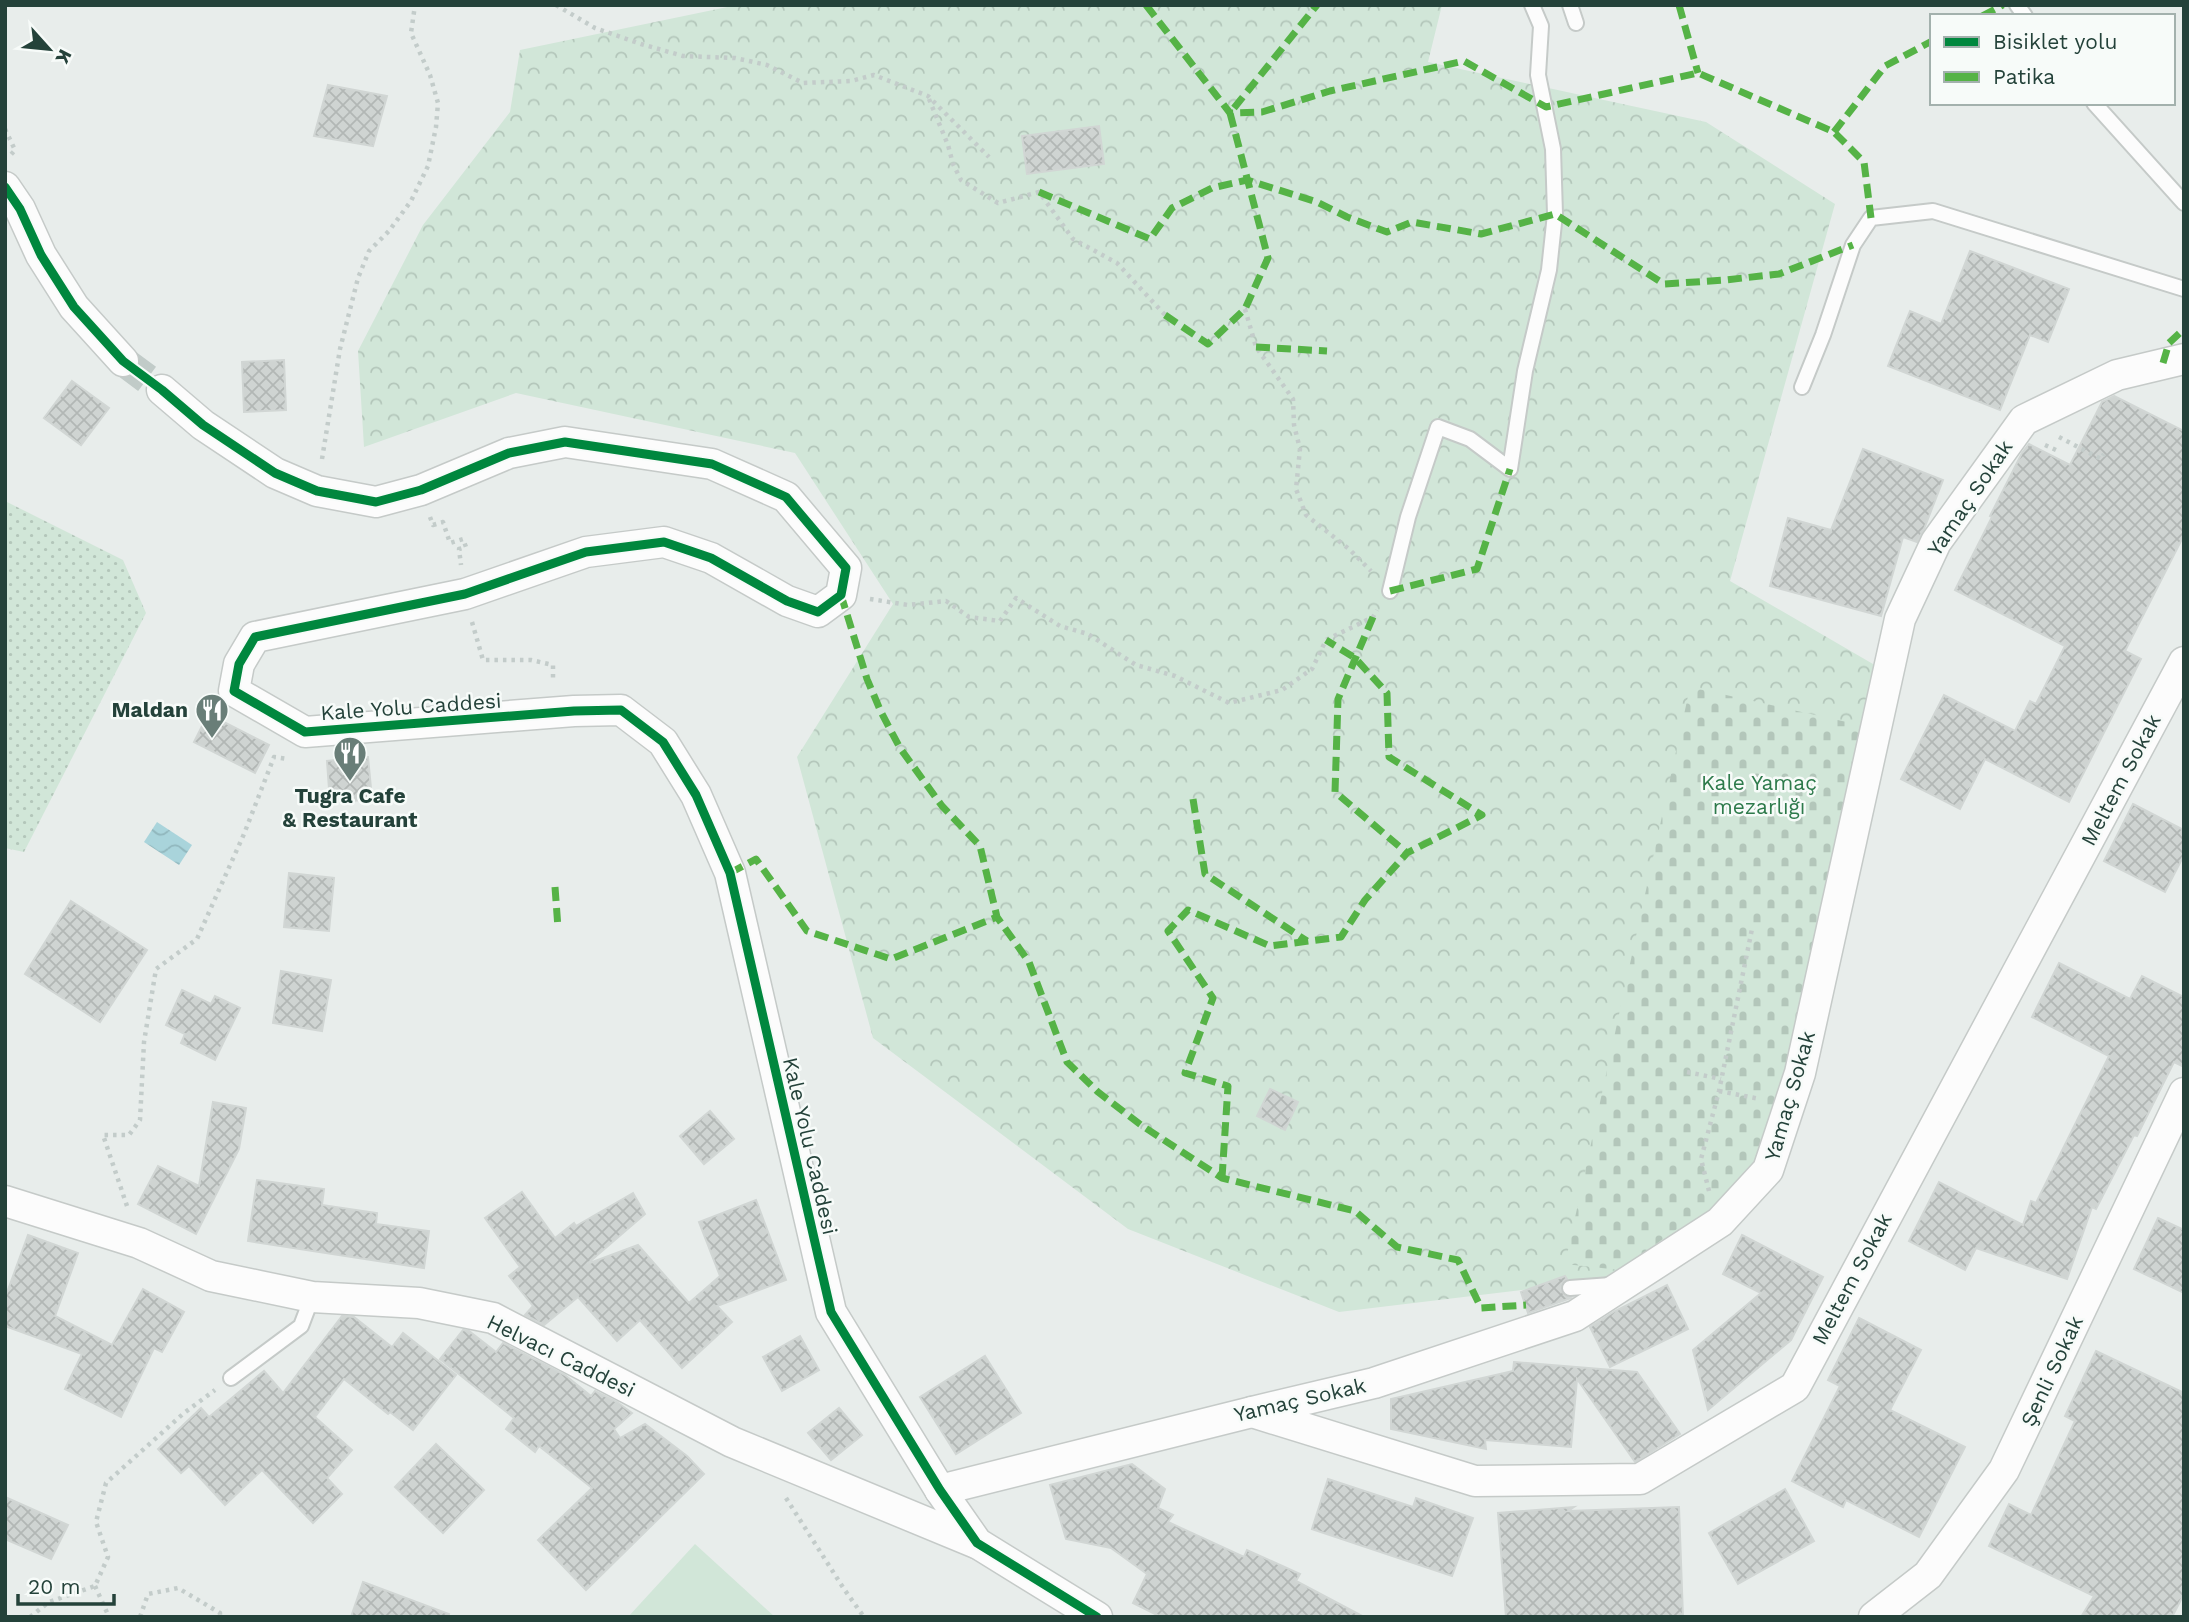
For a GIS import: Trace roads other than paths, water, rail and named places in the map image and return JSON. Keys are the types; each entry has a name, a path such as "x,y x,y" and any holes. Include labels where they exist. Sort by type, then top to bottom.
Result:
{"street":[{"path":"5,187 20,209 41,255 74,307 123,361"},
{"name":"Yamaç Sokak","path":"940,1490 1374,1383 1575,1316 1720,1222 1768,1170 1800,1073 1900,619 1936,542 2024,420 2117,375 2184,359"},
{"name":"Kale Yolu Caddesi","path":"163,390 203,425 275,473 317,491 376,502 421,490 509,453 565,442 712,464 786,497 846,568 841,595 818,612 787,601 712,558 664,542 586,552 465,594 255,637 239,664 234,691 305,733 574,711 621,710 663,741 696,795 730,873 831,1312 940,1490 977,1543 1097,1617"},
{"name":"Meltem Sokak","path":"1252,1412 1475,1481 1640,1479 1795,1387 2184,662"},
{"name":"Şenli Sokak","path":"1874,1617 1928,1575 2004,1470 2184,1093"},
{"name":"Helvacı Caddesi","path":"5,1201 139,1243 211,1276 312,1297 419,1303 493,1318 720,1436 977,1543"}],"lane":[{"path":"1390,591 1408,517 1438,427 1470,439 1510,469 1525,371 1549,270 1555,214 1553,149 1538,75 1541,26 1532,5"},
{"path":"1570,5 1576,23"},
{"path":"2096,105 2184,203"},
{"path":"1802,387 1823,335 1853,245 1871,218 1933,211 2184,289"},
{"path":"1570,1287 1627,1284"},
{"path":"231,1378 301,1326 312,1297"}],"water":[{"path":"157,822 192,845 179,865 144,842"}],"tunnel":[{"path":"123,361 162,390"}],"place":[{"name":"Maldan","path":"212,740"},
{"name":"Tugra Cafe & Restaurant","path":"350,783"}],"park label":[{"name":"Kale Yamaç mezarlığı","path":"1759,795"}]}
